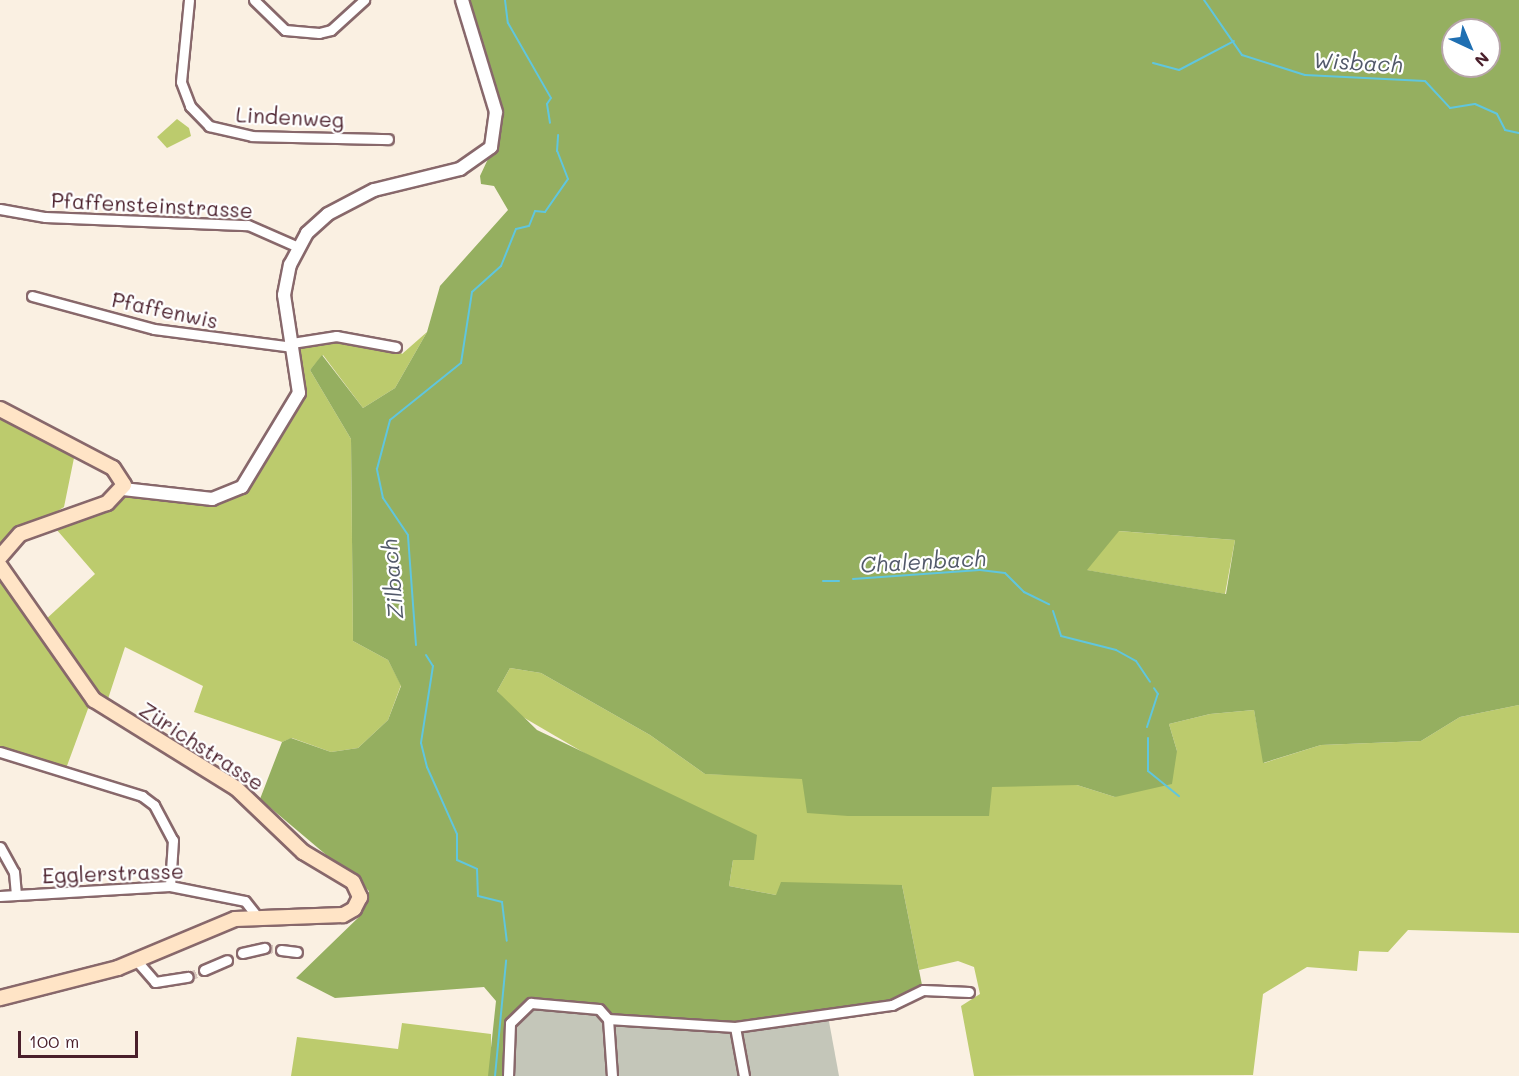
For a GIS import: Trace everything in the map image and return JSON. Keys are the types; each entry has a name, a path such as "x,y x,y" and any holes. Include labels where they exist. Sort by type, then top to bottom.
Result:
{"main road":[{"path":"0,409 113,468 124,479 123,489 107,503 26,531 0,557"},
{"name":"Zürichstrasse","path":"0,566 94,700 236,788 303,852 349,879 360,893 357,906 347,914 255,914 136,960 0,998"}],"street":[{"name":"Lindenweg","path":"189,0 181,82 195,113 228,133 388,139"},
{"path":"254,0 285,30 318,33 331,30 364,0"},
{"path":"123,489 212,499 242,487 299,393 284,295 298,247 318,222 341,206 412,176 467,166 491,147 496,112 462,0"},
{"name":"Pfaffensteinstrasse","path":"0,209 45,217 248,225 298,247"},
{"name":"Pfaffenwis","path":"32,296 154,329 292,345 336,336 396,347"},
{"path":"0,752 142,796 154,805 172,840 170,886"},
{"path":"0,847 14,872 16,895"},
{"name":"Egglerstrasse","path":"0,896 170,886 245,901 255,914"},
{"path":"242,953 264,948"},
{"path":"281,950 297,952"},
{"path":"136,960 155,981 188,977"},
{"path":"204,970 227,960"},
{"path":"608,1019 735,1027 892,1005 923,990 969,992"},
{"path":"508,1076 510,1023 531,1003 599,1009 608,1019 612,1076"},
{"path":"735,1027 744,1076"}],"shaded area":[{"path":"531,1003 828,1016 839,1076 508,1076 510,1023"}],"green space":[{"path":"465,0 1519,0 1519,705 1460,717 1421,741 1321,745 1263,763 1254,710 1210,714 1169,724 1177,751 1172,784 1115,797 1077,785 992,787 989,816 848,816 807,813 802,779 705,774 650,735 541,673 510,668 497,691 537,730 757,835 754,860 733,860 729,886 776,895 781,882 902,885 923,990 892,1005 735,1027 608,1019 605,1013 531,1003 513,1018 508,1076 488,1076 496,1001 484,987 335,998 296,978 361,915 369,891 260,799 282,742 291,738 331,752 358,748 388,720 401,686 388,660 353,641 351,439 310,370 322,355 363,408 395,388 427,332 440,286 508,210 494,186 481,184 480,176 502,129 497,95","holes":["1119,531 1235,540 1226,594 1087,570"]},
{"path":"177,119 189,128 191,136 167,148 157,137"},
{"path":"427,332 395,388 363,408 323,355 310,370 351,439 353,641 388,660 401,685 388,720 358,748 331,752 292,738 282,742 194,712 203,686 125,647 105,708 94,700 89,706 64,774 0,752 0,566 44,621 95,574 50,522 123,489 233,494 297,399 292,343 317,338 396,347 402,354"},
{"path":"0,410 75,453 64,507 20,534 0,557"},
{"path":"1118,531 1235,540 1225,594 1086,570"},
{"path":"510,668 541,673 650,735 705,774 1077,785 1115,797 1177,751 1169,724 1210,714 1254,710 1264,763 1321,745 1421,741 1460,717 1519,705 1519,933 1408,930 1388,952 1359,951 1357,971 1307,967 1263,994 1253,1075 974,1076 961,1006 980,994 974,967 958,961 919,970 902,885 776,895 729,886 733,860 610,768 516,713 497,691"},
{"path":"402,1023 491,1034 491,1076 291,1076 297,1037 398,1049"}],"waterway":[{"name":"Zilbach","path":"505,0 508,23 551,98 547,104 550,123"},
{"name":"Wisbach","path":"1204,0 1242,55 1305,75 1425,81 1450,108 1475,104 1497,114 1505,130 1519,133"},
{"path":"1153,63 1179,70 1234,41"},
{"name":"Zilbach","path":"416,645 408,535 383,498 377,469 390,420 461,363 472,292 501,266 516,229 529,226 535,211 545,212 568,179 557,151 558,135"},
{"name":"Chalenbach","path":"853,579 980,570 1005,573 1024,592 1049,604"},
{"name":"Chalenbach","path":"823,581 839,581"},
{"name":"Chalenbach","path":"1053,611 1061,636 1116,650 1136,661 1150,682"},
{"name":"Zilbach","path":"426,655 433,666 421,743 427,767 457,834 457,860 477,869 478,896 502,902 507,941"},
{"name":"Chalenbach","path":"1147,727 1158,694 1154,688"},
{"name":"Chalenbach","path":"1148,738 1148,771 1179,796"},
{"name":"Zilbach","path":"495,1076 506,961"}],"tunnel":[{"path":"264,948 281,950"},
{"path":"188,977 204,970"}]}
